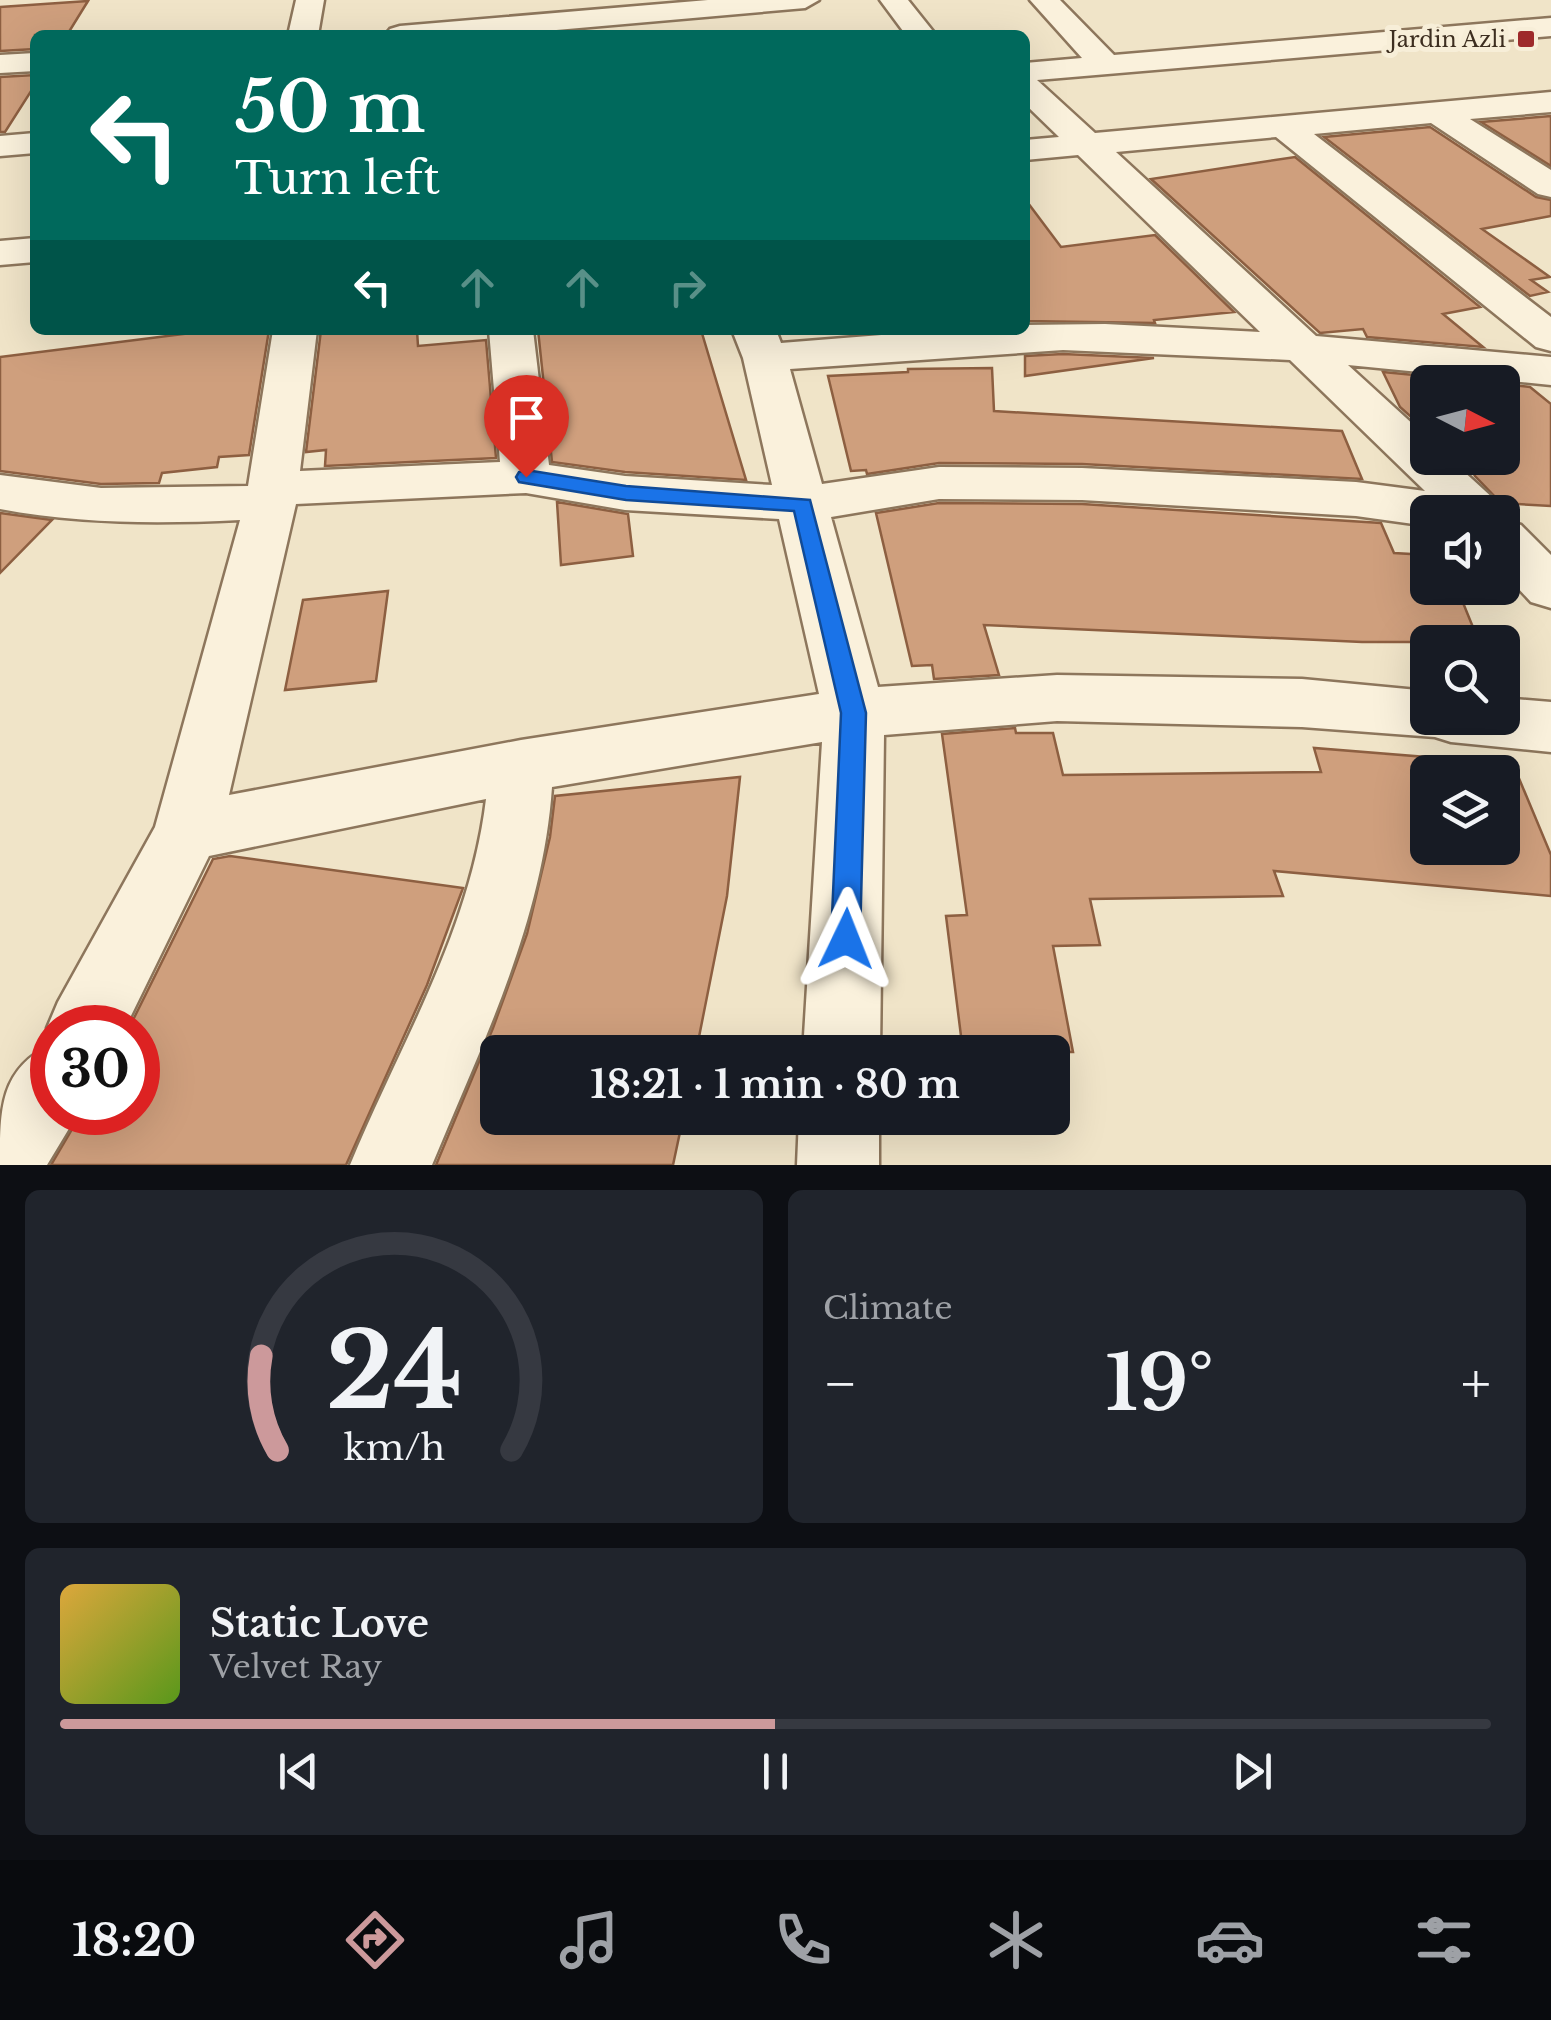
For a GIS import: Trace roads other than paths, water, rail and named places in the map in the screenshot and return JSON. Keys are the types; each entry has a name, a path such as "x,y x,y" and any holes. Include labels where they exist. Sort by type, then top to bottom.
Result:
{"street":[{"path":"304,30 310,0"},
{"path":"466,30 805,0"},
{"path":"894,0 917,30"},
{"path":"1044,0 1104,63"},
{"path":"1421,12 1445,34"},
{"path":"1030,71 1551,28"},
{"path":"0,64 30,62"},
{"path":"1030,91 1459,495"},
{"path":"1030,150 1551,102"},
{"path":"1438,113 1551,186"},
{"path":"1283,126 1551,338"},
{"path":"0,146 30,143"},
{"path":"0,253 30,250"},
{"path":"97,1005 187,832 272,495 293,335"},
{"path":"512,335 526,477"},
{"path":"843,1035 854,713 760,344 1004,335 1105,338 1304,348 1551,372"},
{"path":"0,492 90,504 165,507 272,495 526,477 626,493 803,504 938,483 974,483 1208,489 1410,506"},
{"path":"1520,522 1551,526"},
{"path":"1520,556 1551,588"},
{"path":"187,832 521,766 854,713 1057,698 1302,703 1410,713"},
{"path":"1520,724 1551,727"},
{"path":"391,1165 468,984 505,882 515,835 521,766"},
{"path":"1,1165 30,1118"},
{"path":"838,1165 839,1135"}],"place":[{"name":"Jardin Azli","path":"1526,39"}]}
